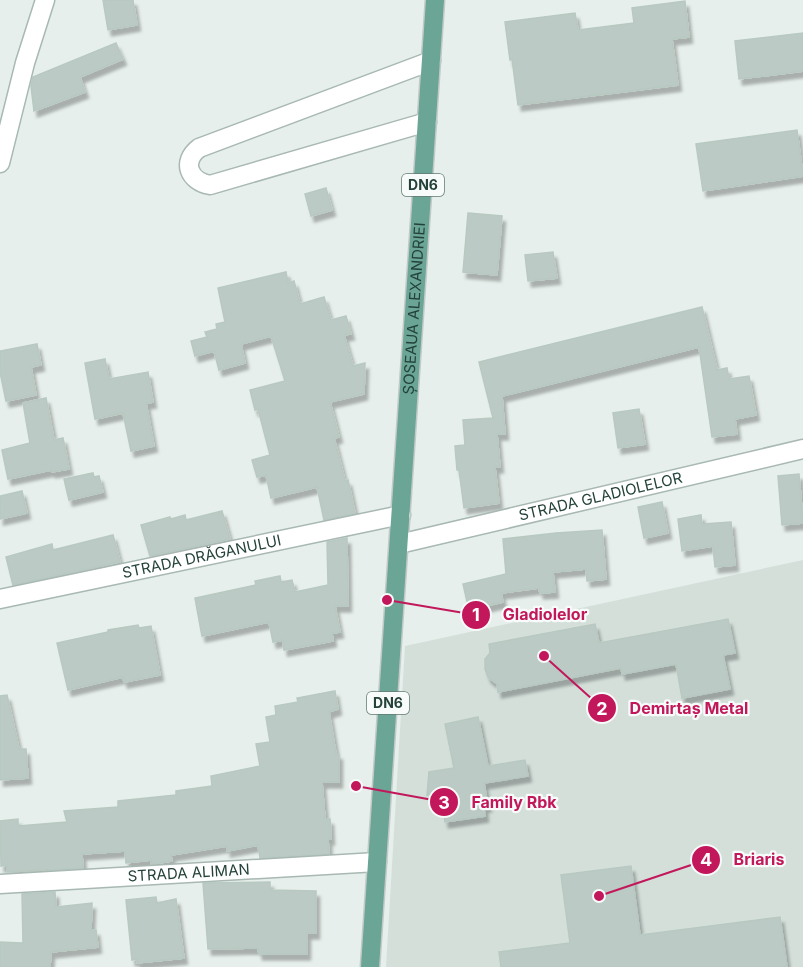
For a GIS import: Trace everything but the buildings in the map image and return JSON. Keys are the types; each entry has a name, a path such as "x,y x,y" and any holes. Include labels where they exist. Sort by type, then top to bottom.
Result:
{"main road":[{"name":"ȘOSEAUA ALEXANDRIEI","path":"399,544 435,0"},
{"name":"DN6","path":"370,967 399,544"}],"street":[{"path":"0,163 25,63 45,0"},
{"path":"427,122 210,185 201,184 193,178 189,163 191,154 199,148 431,61"},
{"name":"STRADA GLADIOLELOR","path":"399,544 803,449"},
{"name":"STRADA DRĂGANULUI","path":"0,598 401,515"},
{"name":"STRADA ALIMAN","path":"0,884 377,862"}],"shaded area":[{"path":"803,560 803,967 386,967 405,646"}],"place":[{"name":"Gladiolelor","path":"387,600"},
{"name":"Demirtaș Metal","path":"544,656"},
{"name":"Family Rbk","path":"356,786"},
{"name":"Briaris","path":"599,896"}]}
